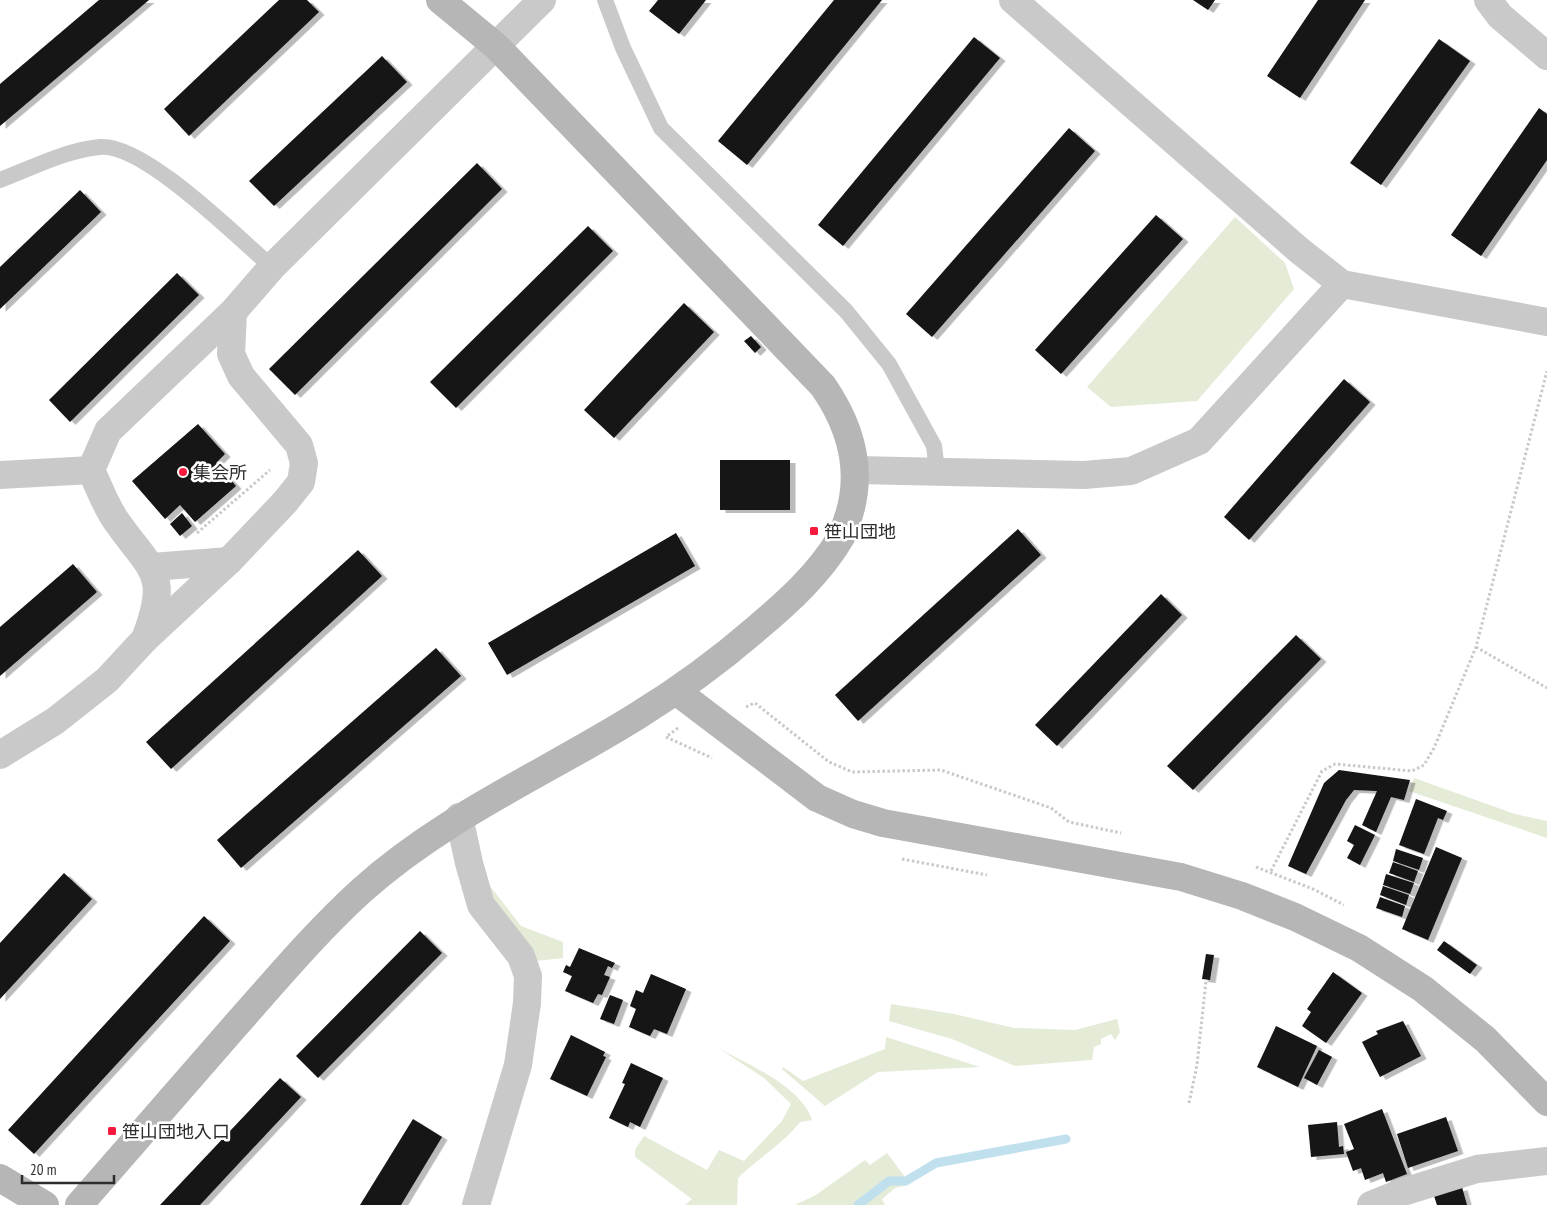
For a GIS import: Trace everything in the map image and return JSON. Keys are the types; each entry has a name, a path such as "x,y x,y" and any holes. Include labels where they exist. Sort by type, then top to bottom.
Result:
{"street":[{"path":"79,1205 303,948 362,890 459,817 635,718 676,692 723,657 779,609 816,573 842,535 853,501 856,470 848,430 838,408 813,374 496,47 440,0"},
{"path":"91,470 108,431 233,312 272,267 542,0"},
{"path":"1012,0 1300,251 1342,284 1547,322"},
{"path":"1488,0 1500,16 1547,56"},
{"path":"856,470 937,470 1084,475 1132,471 1199,441 1342,284"},
{"path":"0,755 55,721 107,680 145,638 229,561 285,502 301,482 304,463 299,445 241,376 231,354 233,312"},
{"path":"0,475 91,470"},
{"path":"91,470 116,520 152,567 159,591 154,616 145,638"},
{"path":"152,567 229,561"},
{"path":"676,692 817,798 852,814 883,823 1181,877 1298,918 1359,948 1423,989 1485,1039 1547,1102"},
{"path":"459,817 468,864 481,905 521,956 528,976 527,1003 518,1065 476,1205"},
{"path":"1371,1205 1403,1192 1477,1169 1547,1161"},
{"path":"0,1178 45,1205"}],"lane":[{"path":"605,0 624,48 661,128 846,311 889,364 934,446 937,470"},
{"path":"0,180 77,151 103,146 125,151 162,172 272,267"}],"path":[{"path":"1256,902 1322,771 1335,764 1412,771 1424,765 1434,748 1476,647 1547,371"},
{"path":"194,535 299,445"},
{"path":"1476,647 1547,688"},
{"path":"702,711 666,737 713,759"},
{"path":"897,858 991,875"},
{"path":"1189,1103 1197,1065 1206,981"}],"green space":[{"path":"1235,217 1285,263 1294,289 1197,401 1111,407 1087,387"},
{"path":"1414,778 1515,814 1547,821 1547,838 1409,791"},
{"path":"490,886 521,926 563,942 563,958 536,961 496,907"},
{"path":"891,1004 954,1014 1014,1028 1075,1030 1117,1019 1120,1032 1115,1040 1111,1034 1101,1039 1101,1044 1094,1047 1092,1060 1015,1066 952,1039 889,1021"},
{"path":"886,1037 980,1067 878,1072 825,1106 782,1069 783,1067 803,1081 885,1049"},
{"path":"718,1048 785,1086 806,1108 812,1120 800,1122 786,1138 738,1178 737,1205 685,1205 692,1199 635,1157 635,1150 644,1136 707,1170 719,1150 744,1161 782,1121 791,1104 764,1078"},
{"path":"887,1153 905,1177 907,1185 895,1188 882,1199 885,1205 795,1205 816,1195 865,1160 870,1165"}],"building":[{"path":"99,0 149,0 0,126 0,84"},
{"path":"279,0 307,0 319,12 189,136 164,109"},
{"path":"658,0 706,0 679,34 649,11"},
{"path":"834,0 882,0 747,165 718,141"},
{"path":"1193,0 1215,0 1208,10"},
{"path":"1318,0 1365,0 1300,98 1267,76"},
{"path":"974,37 1000,58 843,246 818,225"},
{"path":"1439,39 1470,61 1381,185 1350,163"},
{"path":"382,56 407,82 274,206 249,181"},
{"path":"1539,108 1547,114 1547,160 1481,256 1451,235"},
{"path":"1069,128 1095,151 932,337 906,314"},
{"path":"477,163 502,189 295,395 269,369"},
{"path":"80,190 101,212 0,309 0,267"},
{"path":"1156,215 1183,239 1061,374 1035,350"},
{"path":"588,226 613,251 456,408 430,382"},
{"path":"177,273 199,295 70,422 49,400"},
{"path":"684,303 714,332 614,438 584,410"},
{"path":"751,336 761,347 755,353 744,341"},
{"path":"1344,379 1370,402 1249,540 1224,517"},
{"name":"集会所","path":"198,424 225,454 216,463 236,486 195,522 180,505 165,519 132,481"},
{"path":"720,460 790,460 790,510 720,510"},
{"path":"182,513 192,526 180,536 170,524"},
{"path":"1018,529 1041,555 858,721 835,695"},
{"path":"676,533 695,566 507,675 488,643"},
{"path":"358,550 382,576 171,769 146,742"},
{"path":"73,564 97,592 0,676 0,627"},
{"path":"1161,594 1182,615 1057,746 1035,725"},
{"path":"1296,635 1321,659 1193,790 1167,766"},
{"path":"436,648 461,676 241,868 217,840"},
{"path":"1339,770 1410,780 1404,800 1391,797 1376,832 1362,825 1377,791 1354,790 1346,800 1306,874 1288,866 1324,783"},
{"path":"1416,799 1447,811 1443,820 1438,818 1424,854 1399,845"},
{"path":"1355,825 1375,835 1360,865 1347,858 1354,845 1347,841"},
{"path":"1436,847 1462,858 1428,940 1402,929"},
{"path":"1396,849 1423,858 1419,870 1393,861"},
{"path":"1393,862 1418,871 1414,882 1389,873"},
{"path":"64,873 92,899 0,999 0,943"},
{"path":"1386,874 1414,883 1410,894 1383,885"},
{"path":"1383,886 1409,895 1406,905 1380,895"},
{"path":"1380,897 1405,906 1402,917 1376,908"},
{"path":"204,916 230,941 34,1154 8,1130"},
{"path":"420,931 442,953 318,1078 296,1056"},
{"path":"1444,941 1477,965 1470,974 1437,950"},
{"path":"579,948 615,963 612,968 608,966 604,975 610,977 602,995 598,994 593,1003 565,991 572,976 563,972 566,965 570,967"},
{"path":"1206,954 1214,955 1210,980 1202,979"},
{"path":"1333,972 1362,993 1326,1043 1302,1026 1311,1012 1307,1009"},
{"path":"651,974 686,989 667,1034 654,1029 650,1036 629,1027 636,1009 630,1006 636,990 643,993"},
{"path":"610,995 623,1000 614,1024 600,1019"},
{"path":"1403,1021 1421,1056 1380,1077 1362,1042 1378,1034 1376,1031"},
{"path":"1276,1026 1317,1046 1298,1087 1257,1067"},
{"path":"571,1035 605,1052 603,1056 606,1057 587,1096 550,1079"},
{"path":"1319,1050 1332,1057 1317,1085 1304,1078"},
{"path":"631,1063 663,1078 640,1127 630,1122 628,1127 609,1118 625,1084 622,1083"},
{"path":"280,1078 301,1097 200,1205 160,1205"},
{"path":"1382,1109 1407,1174 1386,1182 1383,1173 1365,1180 1361,1168 1353,1171 1346,1152 1354,1149 1344,1124"},
{"path":"1446,1117 1458,1151 1408,1168 1397,1134"},
{"path":"413,1119 442,1137 401,1205 360,1205"},
{"path":"1337,1122 1339,1147 1343,1146 1344,1154 1311,1157 1308,1125"},
{"path":"1462,1187 1467,1205 1437,1205 1434,1196"}],"waterway":[{"path":"858,1205 889,1181 906,1181 936,1163 1066,1139"}],"place":[{"name":"集会所","path":"183,472"},
{"name":"笹山団地","path":"814,531"},
{"name":"笹山団地入口","path":"112,1131"}]}
